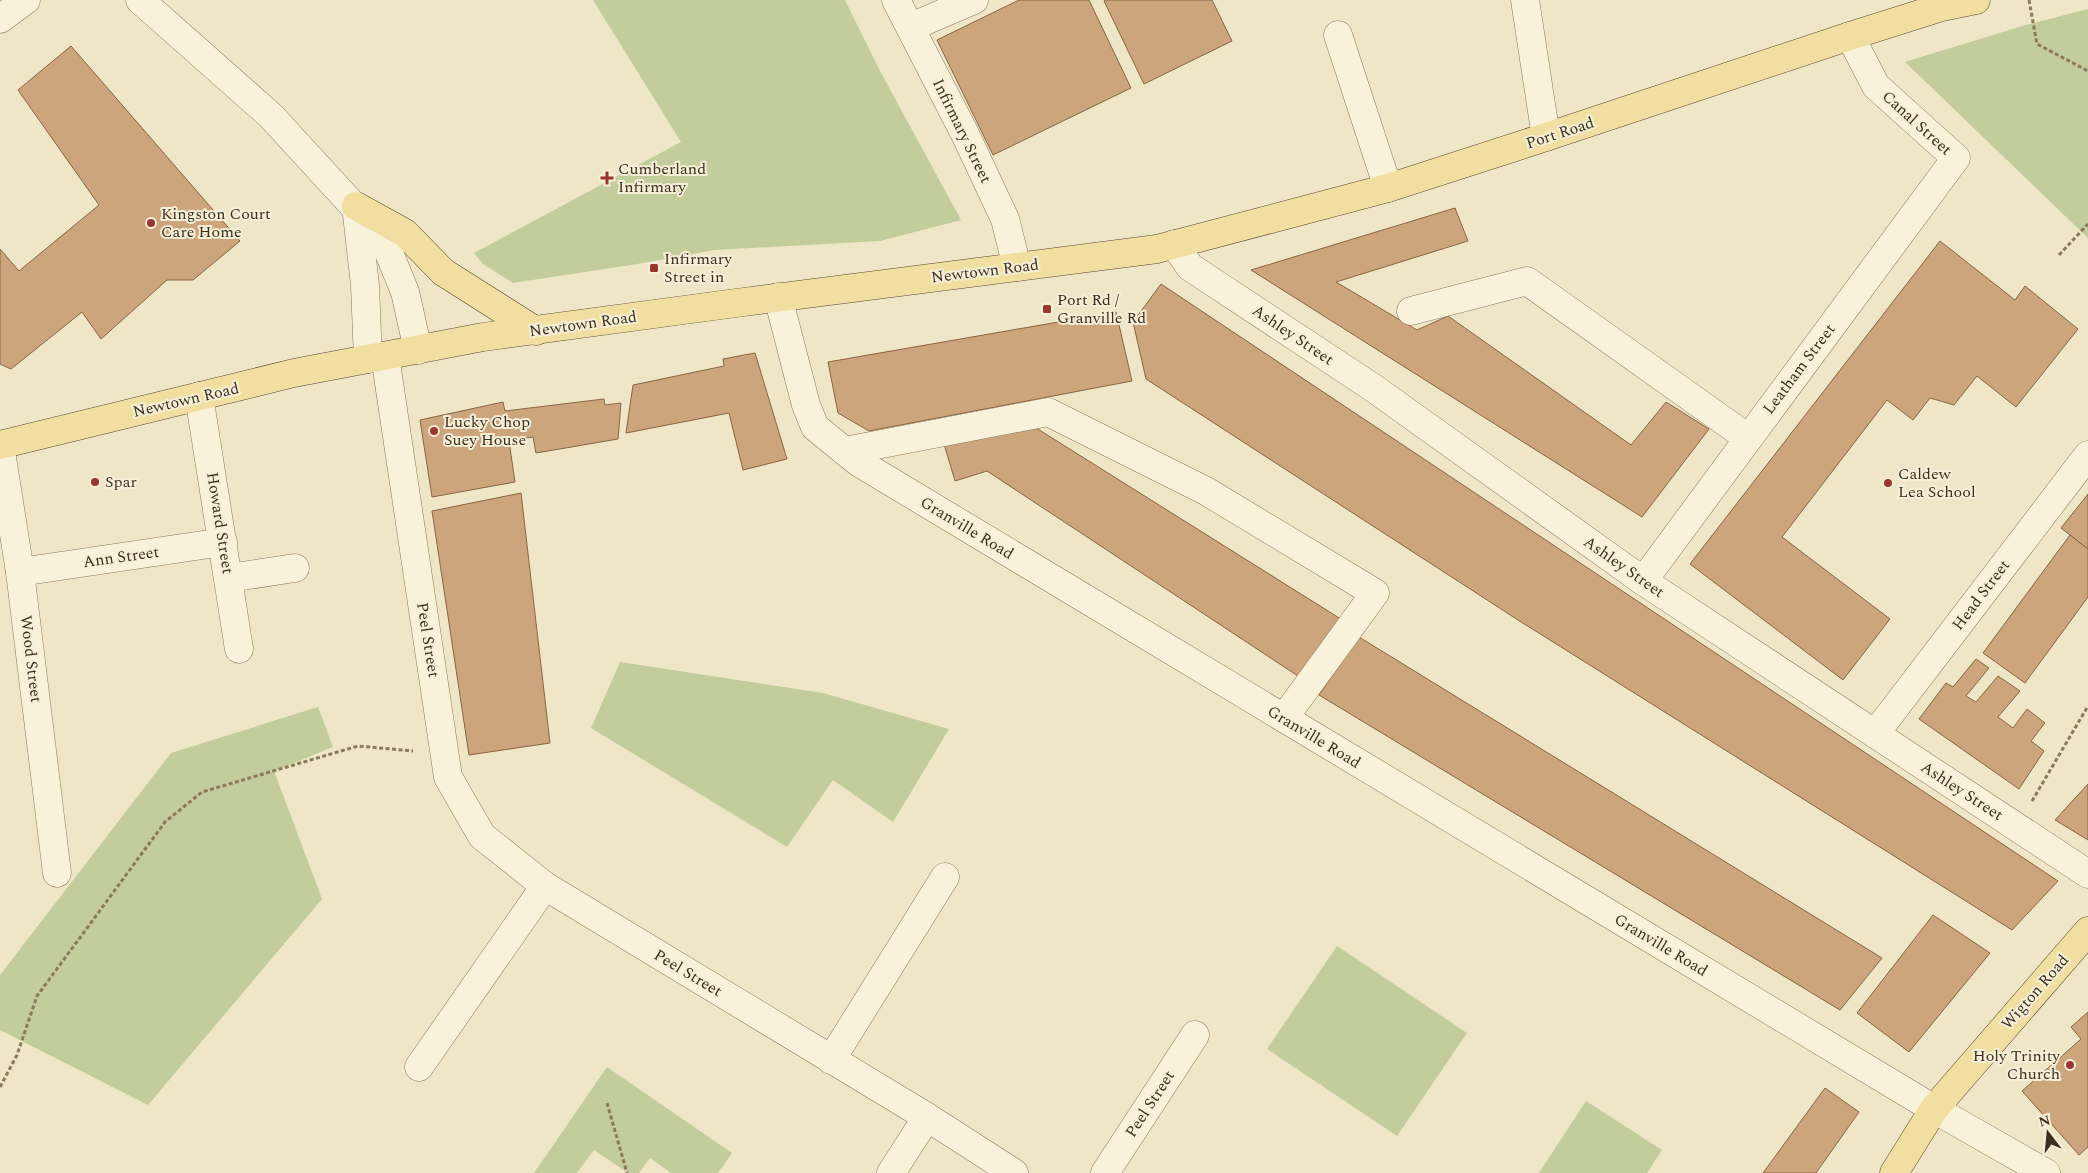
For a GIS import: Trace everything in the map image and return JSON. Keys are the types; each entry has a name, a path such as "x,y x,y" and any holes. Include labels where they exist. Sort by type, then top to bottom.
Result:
{"main road":[{"name":"Port Road","path":"1174,244 1388,188 1546,138 1941,4 1976,0"},
{"path":"356,206 405,233 442,272 536,330"},
{"name":"Newtown Road","path":"0,445 294,373 483,337 1157,249 1174,244"},
{"name":"Wigton Road","path":"1894,1173 1934,1109 2088,931"}],"street":[{"path":"0,19 26,0"},
{"path":"140,0 271,116 356,206 383,238 405,292 418,350"},
{"name":"Infirmary Street","path":"896,0 1005,219 1017,267"},
{"path":"911,27 974,0"},
{"path":"1525,0 1546,138"},
{"path":"1338,34 1388,188"},
{"name":"Canal Street","path":"1850,36 1876,86 1956,158"},
{"name":"Leatham Street","path":"1643,581 1956,158"},
{"name":"Peel Street","path":"356,206 365,285 448,777 482,836 545,886 927,1117 1014,1173"},
{"name":"Ashley Street","path":"1174,244 1190,267 1372,387 1643,581 2088,874"},
{"path":"1411,311 1526,281 1748,438"},
{"name":"Granville Road","path":"778,297 806,405 815,427 858,462 1934,1109 2046,1173"},
{"name":"Howard Street","path":"199,396 239,649"},
{"path":"845,451 1048,412 1206,491 1375,593 1284,718"},
{"name":"Wood Street","path":"0,445 20,572 58,873"},
{"name":"Head Street","path":"1875,734 2088,455"},
{"name":"Ann Street","path":"20,572 223,542"},
{"path":"228,578 295,568"},
{"path":"831,1060 945,877"},
{"path":"419,1067 545,886"},
{"name":"Peel Street","path":"1105,1173 1195,1035"},
{"path":"891,1173 927,1117"}],"path":[{"path":"2030,0 2037,44 2088,71"},
{"path":"2059,255 2088,224"},
{"path":"2016,827 2088,706"},
{"path":"0,1087 17,1055 37,996 165,822 202,792 358,746 445,754"},
{"path":"607,1103 627,1173"}],"green space":[{"path":"593,0 845,0 879,69 961,220 880,241 715,250 513,283 483,264 474,253 681,142"},
{"path":"2088,9 2088,238 1905,62 2019,27"},
{"path":"620,662 823,693 949,729 893,822 833,780 787,847 591,728"},
{"path":"318,707 333,747 274,771 322,899 148,1105 0,1030 0,975 171,753"},
{"path":"1337,946 1467,1033 1397,1136 1267,1049"},
{"path":"607,1067 732,1153 718,1173 671,1173 650,1158 639,1173 628,1173 594,1150 577,1173 534,1173"},
{"path":"1586,1101 1662,1150 1647,1173 1539,1173"}],"building":[{"path":"1019,0 1089,0 1131,88 993,155 937,40"},
{"path":"1212,0 1232,41 1144,84 1104,1"},
{"name":"Kingston Court Care Home","path":"71,46 240,241 193,280 167,280 101,339 82,312 11,369 0,364 0,249 19,271 99,205 18,90"},
{"path":"1455,208 1468,241 1336,282 1417,330 1448,316 1631,445 1666,402 1709,429 1642,517 1251,270"},
{"path":"1940,241 2015,300 2025,286 2078,329 2016,407 1977,376 1954,405 1930,398 1913,420 1887,400 1782,537 1890,619 1843,680 1690,564"},
{"path":"1161,284 2058,881 2012,930 1518,620 1146,379 1133,322"},
{"path":"1116,312 1132,381 869,431 838,413 828,362"},
{"path":"755,353 787,459 743,470 729,413 626,433 633,385 724,366 723,359"},
{"path":"604,399 605,405 621,403 618,439 536,453 533,437 509,441 515,482 432,497 420,420 503,402 505,411"},
{"path":"1033,426 1344,621 1298,676 987,471 955,481 944,444"},
{"path":"521,493 550,743 469,755 432,511"},
{"path":"2088,494 2088,549 2061,528"},
{"path":"2070,535 2088,549 2088,597 2025,683 1983,653"},
{"path":"1359,637 1882,958 1840,1010 1319,695"},
{"path":"1976,659 1989,668 1966,696 1976,702 1998,676 2020,691 1998,717 2013,728 2027,709 2045,723 2031,741 2044,751 2019,789 1919,719 1946,683 1953,687"},
{"path":"2088,784 2088,840 2055,820"},
{"path":"1933,915 1990,953 1909,1052 1857,1013"},
{"name":"Holy Trinity Church","path":"2088,1012 2088,1147 2079,1155 2022,1091 2081,1039 2071,1027"},
{"path":"1825,1088 1859,1112 1816,1173 1763,1173"}],"place":[{"name":"Cumberland Infirmary","path":"607,178"},
{"name":"Kingston Court Care Home","path":"151,223"},
{"name":"Infirmary Street in","path":"654,268"},
{"name":"Port Rd / Granville Rd","path":"1047,309"},
{"name":"Lucky Chop Suey House","path":"434,431"},
{"name":"Spar","path":"95,482"},
{"name":"Caldew Lea School","path":"1888,483"},
{"name":"Holy Trinity Church","path":"2070,1065"}]}
